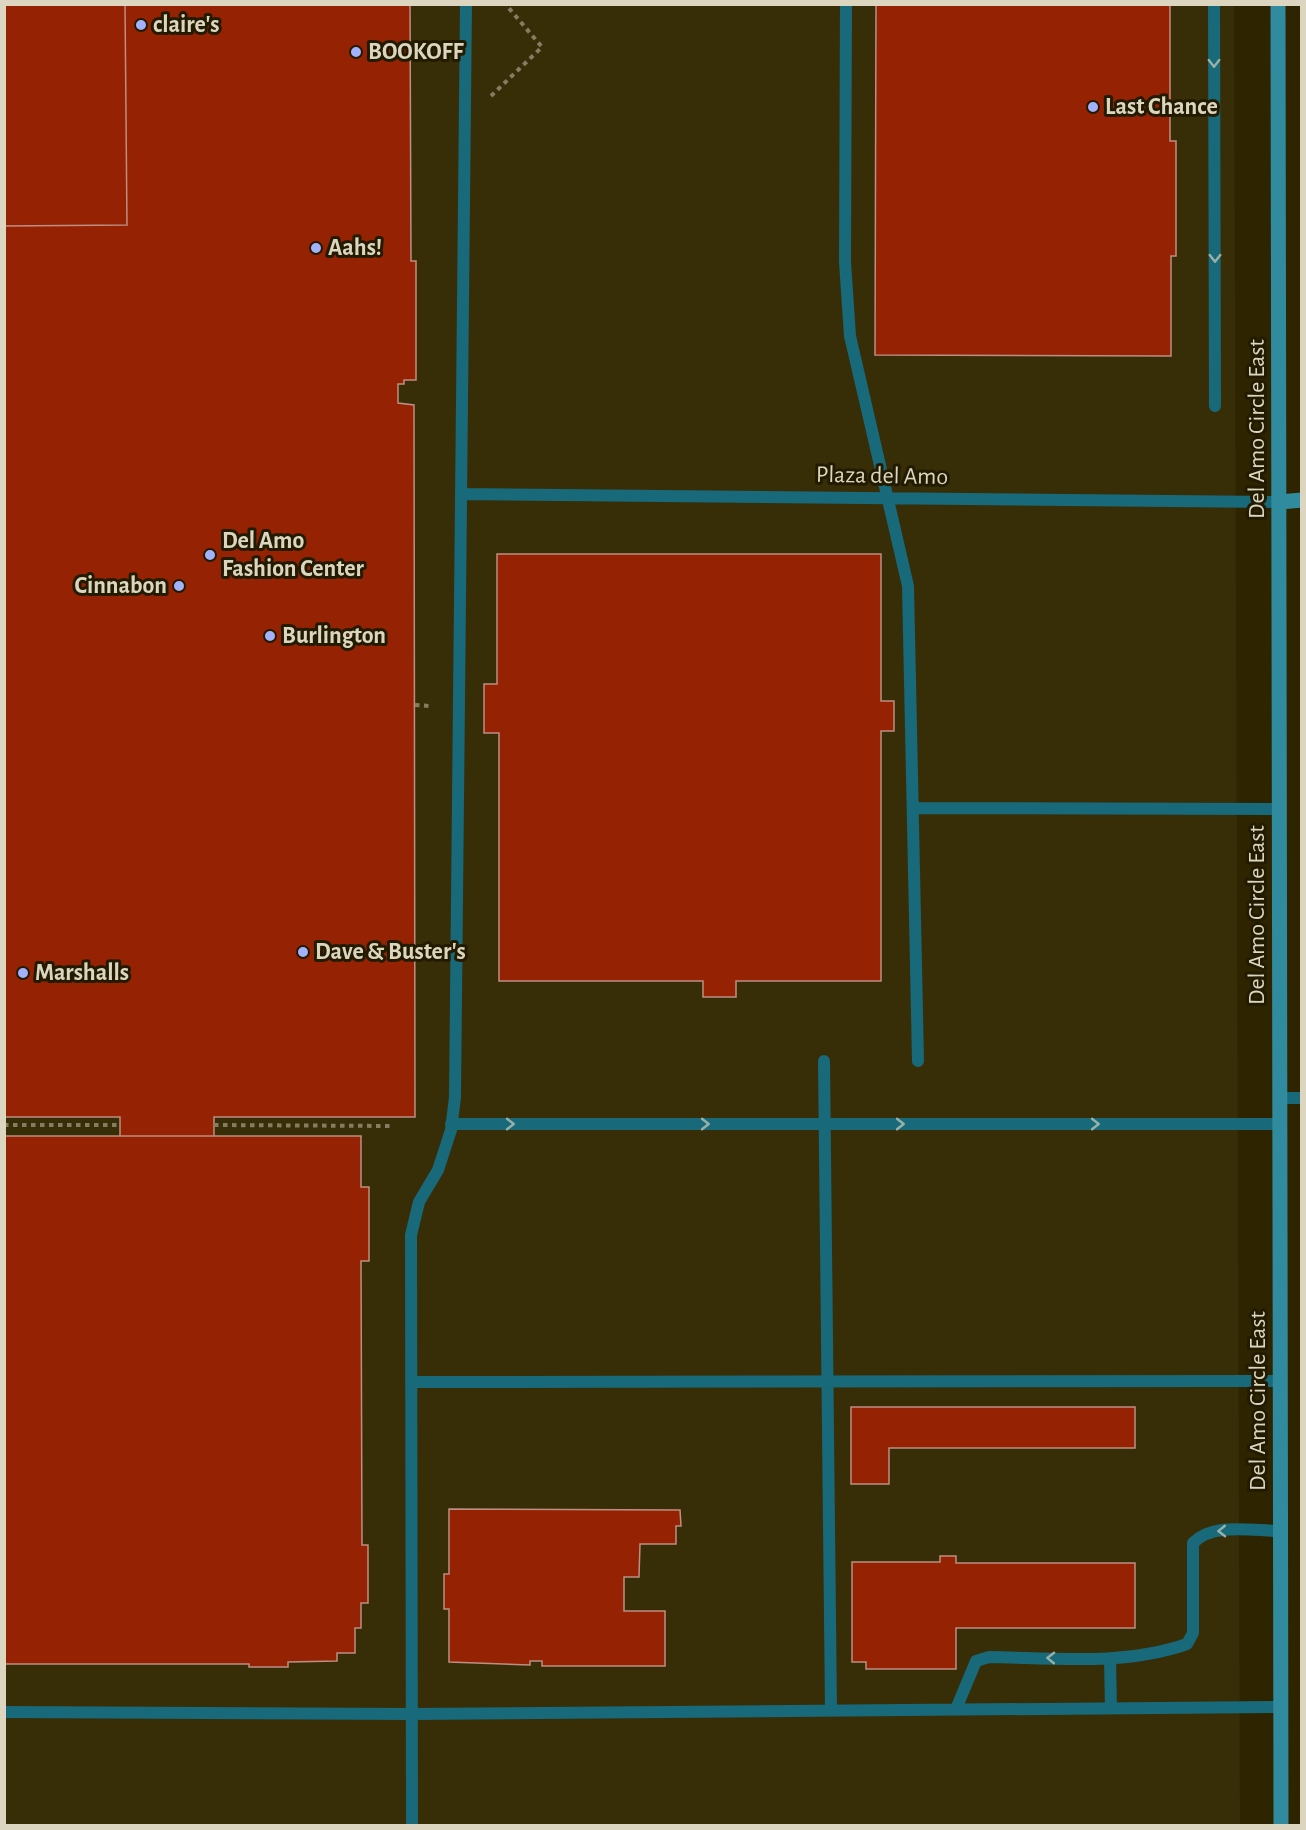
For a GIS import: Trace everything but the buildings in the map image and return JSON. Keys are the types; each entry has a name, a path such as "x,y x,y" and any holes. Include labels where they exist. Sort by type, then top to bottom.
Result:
{"street":[{"name":"Del Amo Circle East","path":"1278,4 1281,1826"},
{"name":"Plaza del Amo","path":"1280,502 1302,500"}],"lane":[{"path":"412,1826 411,1235 419,1202 438,1170 452,1124 456,1076 466,4"},
{"path":"846,4 845,262 850,336 908,586 918,1061"},
{"path":"1214,4 1215,406"},
{"name":"Plaza del Amo","path":"462,494 1280,502"},
{"path":"913,808 1280,809"},
{"path":"824,1061 831,1710"},
{"path":"1280,1098 1302,1098"},
{"path":"452,1124 1280,1124"},
{"path":"411,1382 1280,1381"},
{"path":"956,1709 976,1661 989,1657 1110,1659 1171,1649 1187,1644 1193,1633 1193,1543 1201,1534 1214,1530 1281,1531"},
{"path":"1110,1659 1111,1708"},
{"path":"4,1712 411,1714 1280,1707"}],"path":[{"path":"491,96 542,47 507,6"},
{"path":"415,705 430,706"},
{"path":"4,1125 120,1125"},
{"path":"214,1125 394,1126"}],"shaded area":[{"name":"Del Amo Fashion Center","path":"5,5 1234,5 1240,1825 5,1826"}],"place":[{"name":"claire's","path":"141,25"},
{"name":"BOOKOFF","path":"356,52"},
{"name":"Last Chance","path":"1093,107"},
{"name":"Aahs!","path":"316,248"},
{"name":"Del Amo Fashion Center","path":"210,555"},
{"name":"Cinnabon","path":"179,586"},
{"name":"Burlington","path":"270,636"},
{"name":"Dave & Buster's","path":"303,952"},
{"name":"Marshalls","path":"23,973"}]}
